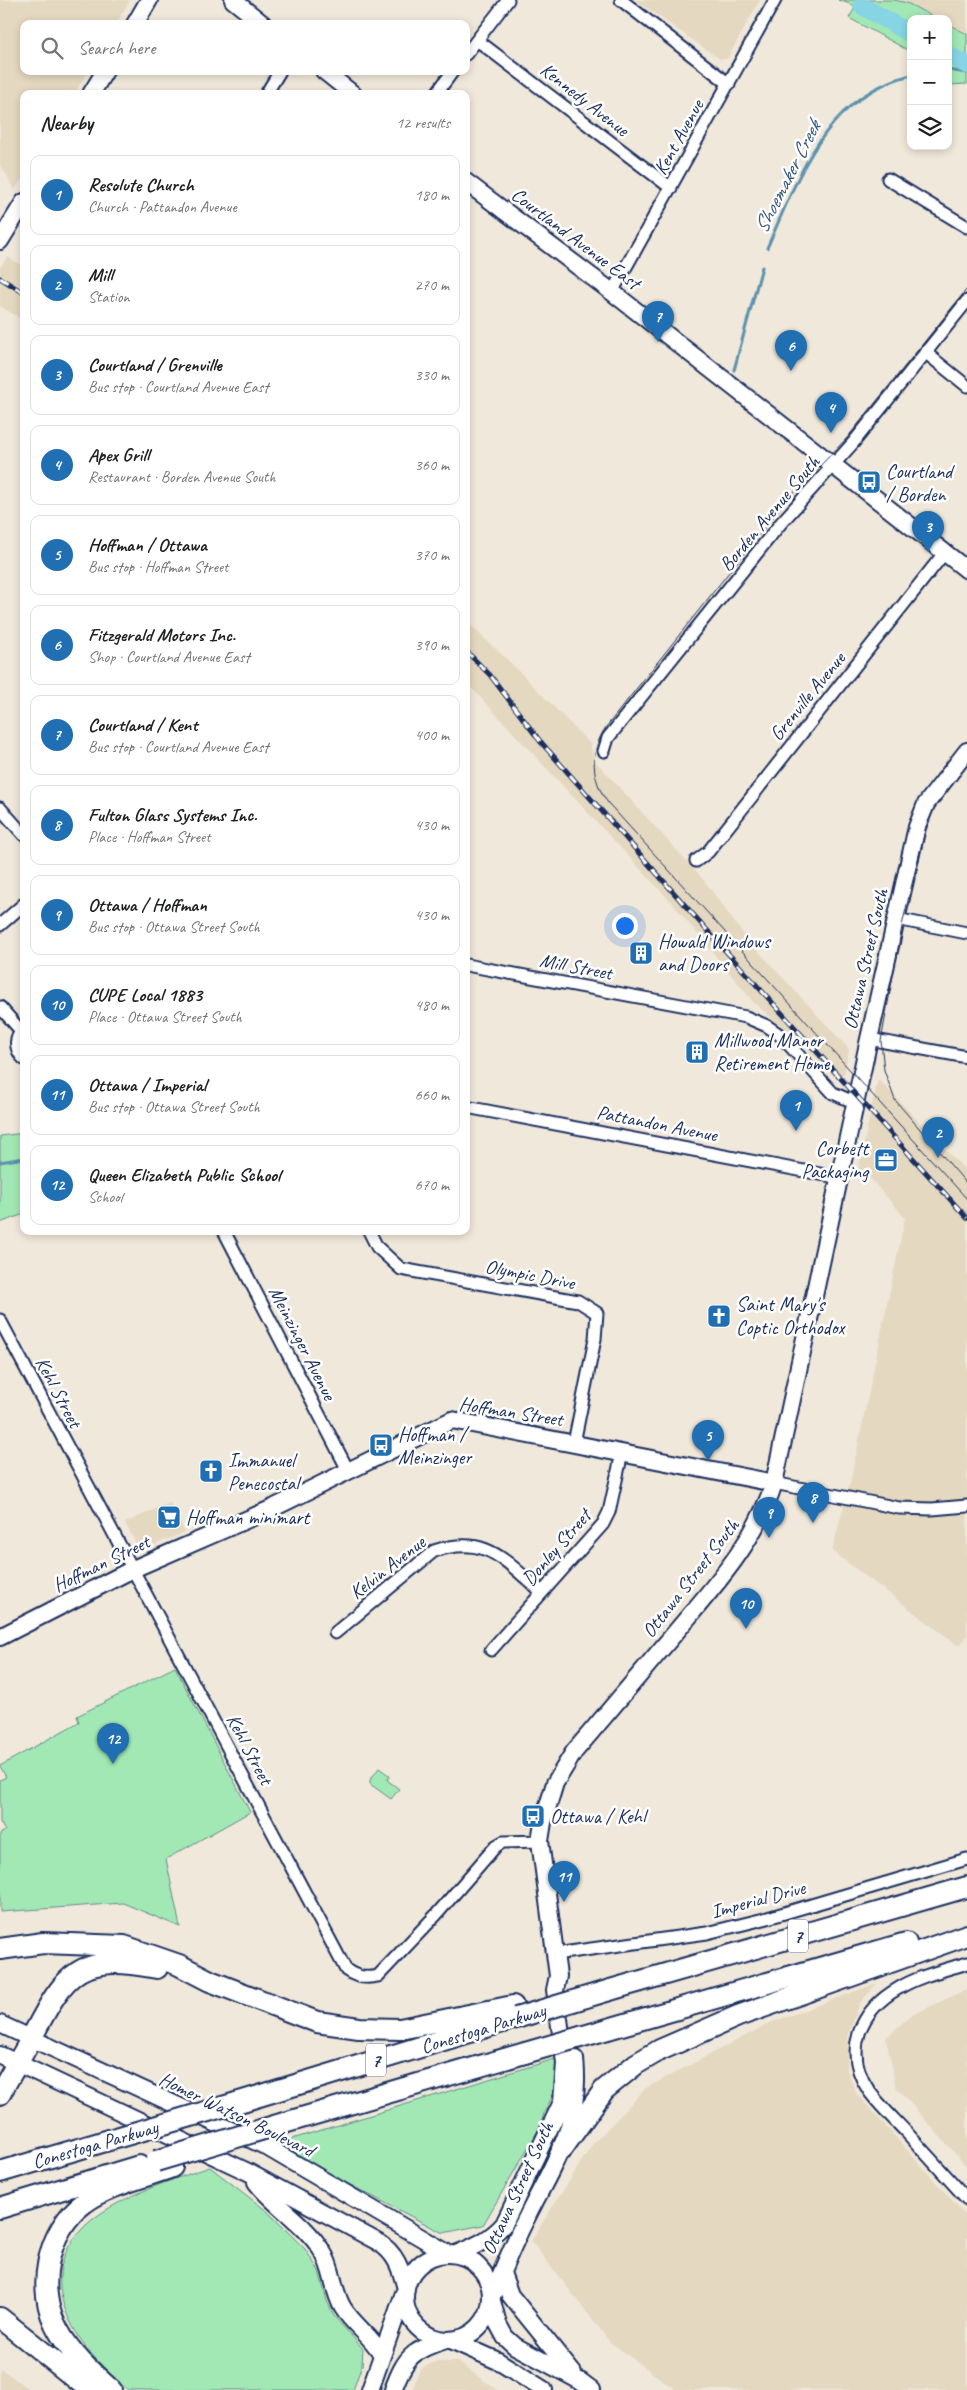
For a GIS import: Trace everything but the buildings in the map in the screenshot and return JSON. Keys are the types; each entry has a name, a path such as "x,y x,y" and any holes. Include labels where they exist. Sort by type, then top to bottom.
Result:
{"highway":[{"name":"Conestoga Parkway","path":"0,2172 236,2103 515,2012 607,1987 630,1984 967,1887"},
{"name":"Conestoga Parkway","path":"0,2208 164,2164 284,2123 967,1926"},
{"path":"562,2149 604,2090 636,2064 660,2050 738,2016 967,1935"},
{"path":"0,1949 43,1943 124,1946 179,1965 210,1981 317,2022 359,2028 400,2029 515,2012"},
{"path":"0,2094 6,2058 31,2039 48,2003 63,1984 80,1970 96,1964 119,1961 210,1981"},
{"path":"111,2390 74,2354 57,2329 47,2284 48,2265 54,2243 71,2214 85,2202 164,2164"},
{"path":"0,2318 90,2390"}],"main road":[{"path":"137,20 149,0"},
{"path":"233,0 258,20"},
{"path":"93,90 103,75"},
{"path":"329,75 348,90"},
{"name":"Courtland Avenue East","path":"470,185 612,292 967,570"},
{"path":"0,241 20,208"},
{"name":"Ottawa Street South","path":"452,2254 489,2239 504,2224 562,2102 565,2063 555,1990 558,1976 540,1841 543,1822 554,1783 574,1752 730,1568 757,1528 766,1509 774,1483 841,1178 869,1039 921,814 967,751"},
{"name":"Hoffman Street","path":"0,1637 133,1569 272,1510 452,1420 774,1483"},
{"name":"Ottawa Street South","path":"491,2298 526,2218 562,2149 575,2105 576,2085 567,1989 558,1976"},
{"name":"Homer Watson Boulevard","path":"0,2024 264,2146 452,2254"},
{"path":"6,2058 248,2172 385,2246 393,2254 400,2269 406,2289 406,2309 415,2324 429,2335 448,2340 498,2361 544,2390"},
{"path":"248,2172 262,2190 292,2215 322,2250 333,2273 342,2306 350,2319 374,2341 382,2355"},
{"path":"370,2390 413,2273 425,2260 437,2255 452,2254 468,2258 478,2265 488,2280 498,2324 505,2337 515,2346 586,2385"},
{"path":"502,2273 510,2295 586,2385"},
{"path":"393,2390 402,2365 410,2355 424,2346 464,2336 477,2329 486,2317 491,2298"}],"street":[{"path":"470,49 508,0"},
{"path":"621,0 729,84"},
{"name":"Kent Avenue","path":"612,292 775,0"},
{"name":"Kennedy Avenue","path":"477,40 671,188"},
{"path":"268,90 278,75"},
{"path":"439,90 450,75"},
{"path":"888,178 967,227"},
{"name":"Borden Avenue South","path":"604,751 608,738 781,523 833,465 967,301"},
{"path":"926,353 967,386"},
{"name":"Grenville Avenue","path":"696,861 708,852 945,552"},
{"path":"0,808 20,831"},
{"path":"0,925 20,908"},
{"path":"896,920 967,933"},
{"name":"Mill Street","path":"470,966 746,1017 767,1026 780,1035 833,1092 856,1103"},
{"path":"0,1007 20,1028"},
{"path":"20,1034 16,1043 20,1055"},
{"path":"869,1039 967,1057"},
{"name":"Pattandon Avenue","path":"470,1108 841,1178"},
{"name":"Meinzinger Avenue","path":"226,1235 349,1472"},
{"name":"Olympic Drive","path":"371,1235 377,1247 401,1269 578,1301 598,1313 595,1339 574,1443"},
{"name":"Kehl Street","path":"0,1320 346,1970 354,1975 367,1978 378,1976 436,1915 496,1846 504,1842 540,1841"},
{"name":"Donley Street","path":"491,1650 603,1524 609,1512 622,1453"},
{"name":"Hoffman Street","path":"774,1483 900,1508 926,1510 967,1506"},
{"name":"Kelvin Avenue","path":"335,1633 434,1550 451,1545 469,1544 485,1548 542,1592"},
{"name":"Imperial Drive","path":"555,1954 707,1933 764,1919 967,1859"},
{"path":"967,1963 900,1987 866,2016 858,2037 858,2067 869,2091 967,2199"}],"shaded area":[{"path":"0,0 130,0 118,20 20,20 20,75 86,75 76,90 20,90 20,182 14,191 7,175 0,166"},
{"path":"635,0 760,0 727,59 720,59"},
{"path":"894,0 967,0 967,33 952,26 952,15 930,15 907,3"},
{"path":"8,257 20,264 20,318 0,306 0,267"},
{"path":"470,625 514,666 590,744 595,761 703,879 747,939 849,1049 844,1074 834,1077 804,1045 755,1004 673,904 470,686"},
{"path":"878,1079 967,1172 967,1636 959,1646 832,1551 850,1483 905,1218 869,1177 857,1175"},
{"path":"170,1502 185,1532 140,1551 125,1523"},
{"path":"877,1983 860,2003 848,2037 847,2070 856,2093 967,2217 967,2390 676,2390 610,2342 531,2241 592,2145 646,2088 770,2023"},
{"path":"967,1989 967,2167 896,2087 886,2038 910,2016"},
{"path":"435,2362 458,2362 497,2390 412,2390 420,2369"},
{"path":"0,2368 30,2390 0,2390"}],"green space":[{"path":"838,0 894,0 907,3 930,15 907,15 907,50 849,18 856,6"},
{"path":"952,26 967,34 967,84 952,85"},
{"path":"20,1134 20,1216 0,1223 0,1136"},
{"path":"175,1667 250,1812 166,1859 180,1927 123,1903 0,1912 0,1834 5,1831 0,1822 0,1780 6,1777 0,1766 79,1722 77,1716"},
{"path":"379,1768 390,1776 387,1780 399,1789 391,1799 370,1784 370,1780"},
{"path":"558,2058 558,2085 544,2113 540,2127 483,2225 443,2233 339,2179 279,2143"},
{"path":"210,2167 268,2212 305,2249 319,2271 327,2301 334,2316 363,2349 362,2365 353,2390 128,2390 94,2357 79,2337 68,2316 61,2294 60,2272 67,2249 83,2228 109,2208 125,2199 160,2184"}],"waterway":[{"path":"862,6 907,32"},
{"path":"952,57 967,65"},
{"name":"Shoemaker Creek","path":"952,71 967,73"},
{"name":"Shoemaker Creek","path":"767,248 804,167 819,142 836,120 857,101 881,86 907,76"},
{"name":"Shoemaker Creek","path":"734,370 762,267"},
{"name":"Shoemaker Creek","path":"0,1162 20,1159"}],"tram line":[{"path":"967,289 847,438 784,503 606,727 597,746 594,765 598,785 608,803 967,1199"},
{"path":"967,765 936,805 926,826 903,921 881,1041 884,1070 895,1100 967,1184"}],"railway":[{"path":"0,278 20,290"},
{"path":"470,655 490,675 540,741 705,928 967,1218"}],"place":[{"name":"Courtland / Kent","path":"658,342"},
{"name":"Fitzgerald Motors Inc.","path":"791,371"},
{"name":"Apex Grill","path":"831,433"},
{"name":"Courtland / Borden","path":"869,482"},
{"name":"Courtland / Grenville","path":"928,552"},
{"name":"Howald Windows and Doors","path":"641,953"},
{"name":"Millwood Manor Retirement Home","path":"697,1052"},
{"name":"Resolute Church","path":"796,1131"},
{"name":"Mill","path":"938,1158"},
{"name":"Corbett Packaging","path":"886,1160"},
{"name":"Saint Mary's Coptic Orthodox","path":"719,1316"},
{"name":"Hoffman / Meinzinger","path":"381,1445"},
{"name":"Hoffman / Ottawa","path":"708,1461"},
{"name":"Immanuel Penecostal","path":"211,1471"},
{"name":"Hoffman minimart","path":"169,1517"},
{"name":"Fulton Glass Systems Inc.","path":"813,1523"},
{"name":"Ottawa / Hoffman","path":"769,1538"},
{"name":"CUPE Local 1883","path":"746,1629"},
{"name":"Queen Elizabeth Public School","path":"113,1764"},
{"name":"Ottawa / Kehl","path":"533,1816"},
{"name":"Ottawa / Imperial","path":"564,1902"}]}
